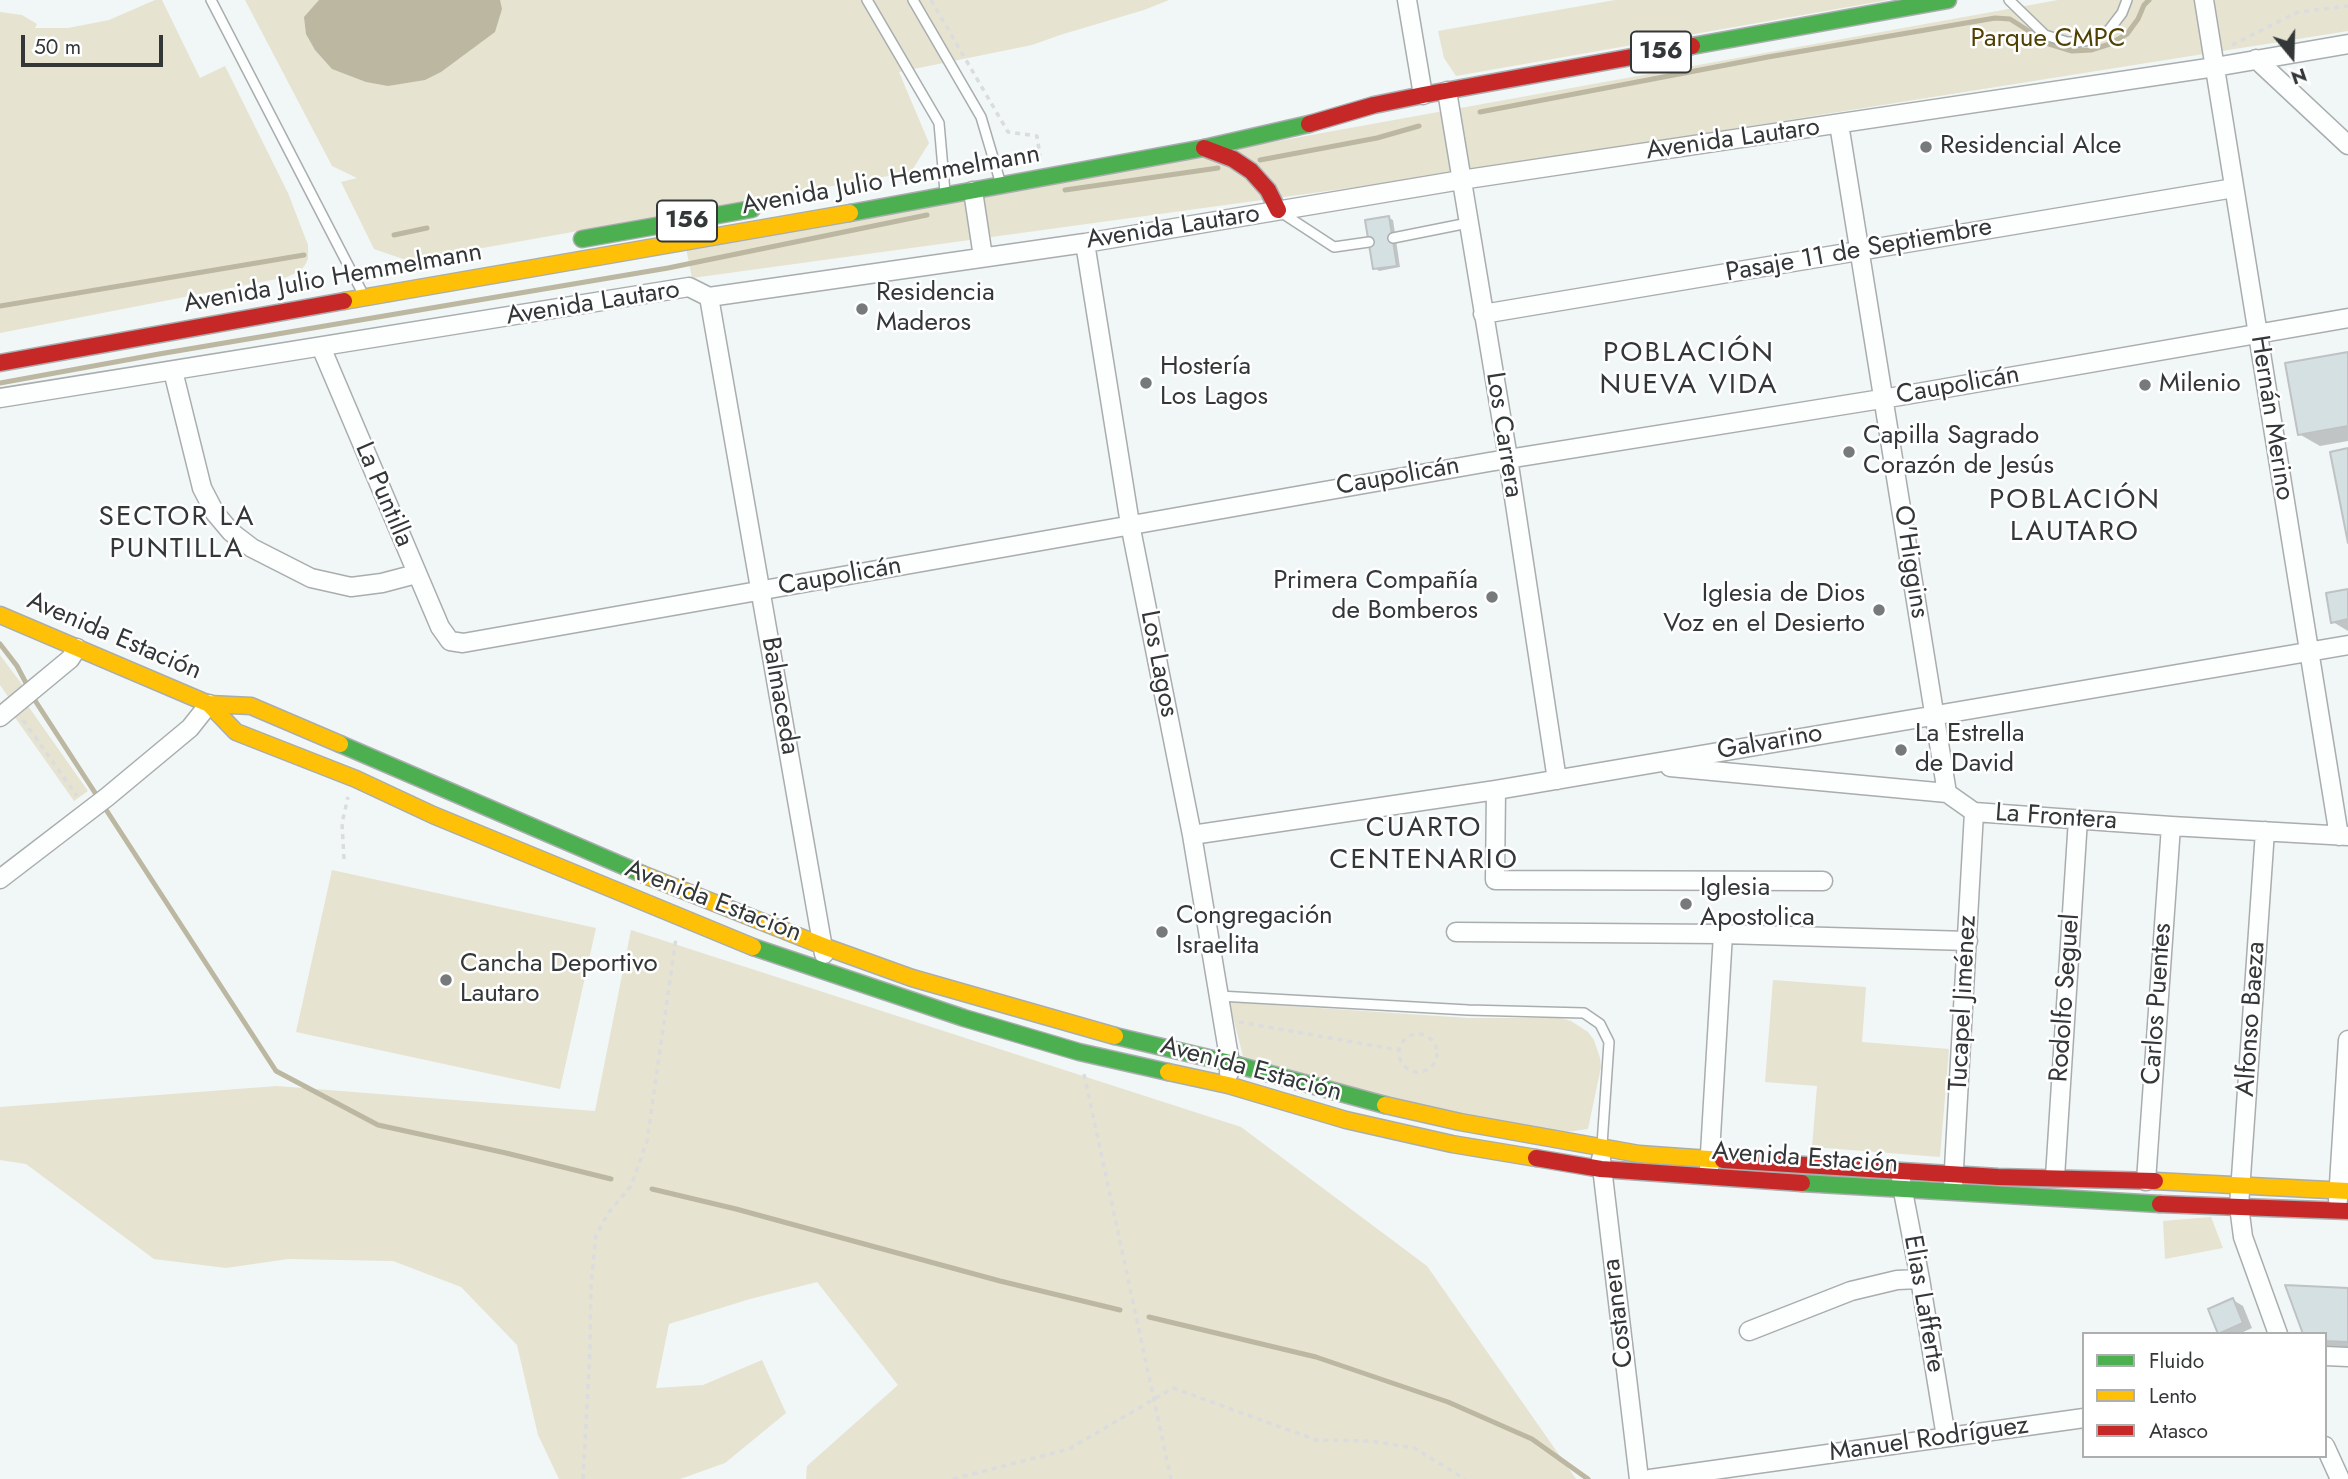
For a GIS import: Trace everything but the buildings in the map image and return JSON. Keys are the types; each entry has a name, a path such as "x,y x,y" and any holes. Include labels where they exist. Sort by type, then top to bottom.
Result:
{"main road":[{"name":"Avenida Julio Hemmelmann","path":"0,363 682,244 1205,148 1423,95 1948,0"},
{"name":"Avenida Julio Hemmelmann","path":"1298,110 1325,105 1374,105"},
{"path":"1205,148 1233,159 1251,171 1268,190 1278,210"},
{"name":"Avenida Julio Hemmelmann","path":"561,243 766,207"},
{"name":"Avenida Estación","path":"0,615 209,704 251,706 686,892 912,978 1100,1032 1230,1063 1353,1098 1460,1122 1709,1168 1952,1194 2343,1211"},
{"name":"Avenida Estación","path":"209,704 236,732 356,779 433,815 750,946 964,1018 1079,1052 1228,1086 1346,1120 1426,1138 1601,1169 1900,1171 2343,1190"}],"street":[{"path":"1407,0 1423,95"},
{"name":"Hernán Merino","path":"2204,0 2309,651 2344,836"},
{"name":"Avenida Lautaro","path":"0,398 689,287 709,297 1084,243 1461,180 2215,67 2348,44"},
{"path":"2256,59 2348,145"},
{"name":"Los Carrera","path":"1447,91 1508,458 1557,779"},
{"name":"O'Higgins","path":"1839,124 1947,793"},
{"name":"Pasaje 11 de Septiembre","path":"1483,314 2234,188"},
{"path":"973,191 983,257"},
{"name":"Los Lagos","path":"1084,243 1130,524 1192,835 1230,1063 1228,1086"},
{"name":"Balmaceda","path":"709,297 826,971"},
{"name":"Caupolicán","path":"450,640 478,642 1508,458 1883,399 2348,318"},
{"name":"La Puntilla","path":"321,347 416,574 440,627 450,640"},
{"path":"173,371 202,488 215,513 230,532 252,548 311,578 351,587 383,583 416,574"},
{"name":"Galvarino","path":"1192,835 1496,790 2348,645"},
{"path":"19,702 71,659 77,648"},
{"path":"0,879 97,805 190,728 209,704"},
{"name":"La Frontera","path":"1645,765 1947,793 1974,812 2171,827 2344,836"},
{"path":"1496,790 1495,880 1823,881"},
{"name":"Tucapel Jiménez","path":"1952,1194 1974,812"},
{"name":"Rodolfo Seguel","path":"2055,1177 2078,820"},
{"name":"Carlos Puentes","path":"2146,1181 2171,827"},
{"name":"Alfonso Baeza","path":"2265,831 2239,1206 2243,1237 2277,1332"},
{"path":"679,917 686,892"},
{"path":"1457,932 1723,934 1968,941"},
{"path":"1709,1168 1723,934"},
{"path":"2343,1211 2348,1040"},
{"name":"Costanera","path":"1601,1146 1601,1169 1639,1479"},
{"name":"Elias Lafferte","path":"1900,1171 1946,1437"},
{"path":"1749,1331 1851,1291 1897,1280 1920,1279"},
{"path":"2327,1356 2348,1357"},
{"name":"Manuel Rodríguez","path":"1650,1479 2082,1418"},
{"path":"2327,1450 2340,1479"}],"lane":[{"path":"211,0 366,299"},
{"path":"867,0 939,123 945,196"},
{"path":"913,0 981,117 1001,186"},
{"path":"2009,0 2045,35 2056,40 2078,42 2090,40 2109,30 2122,13 2127,0"},
{"path":"1278,210 1334,247 1369,242"},
{"path":"1393,237 1468,223"},
{"path":"1219,996 1468,1010 1584,1013 1600,1024 1609,1042 1601,1146"}],"path":[{"path":"932,0 1008,132 1037,136 1040,158"},
{"path":"2233,63 2231,46 2298,12 2348,6"},
{"path":"19,702 97,805"},
{"path":"344,859 342,823 347,800 356,779"},
{"path":"583,1479 591,1284 596,1235 609,1212 631,1186 647,1141 679,917"},
{"path":"1223,1019 1399,1050"},
{"path":"1417,1034 1429,1037 1437,1054 1428,1070 1416,1072 1404,1067 1400,1061 1399,1050 1406,1038 1417,1034"},
{"path":"1079,1052 1171,1479"},
{"path":"953,1479 1069,1449 1173,1388 1316,1440 1371,1441 1414,1448 1465,1479"}],"green space":[{"path":"155,0 162,0 200,78 225,66 288,193 308,245 308,259 300,271 287,277 0,333 0,12 22,15 37,24 35,28 68,28 109,20"},
{"path":"245,0 1169,0 1032,45 899,72 929,143 911,172 409,261 374,249 341,182 357,178 332,166"},
{"path":"1615,0 1888,0 1456,76 1444,58 1438,31"},
{"name":"Parque CMPC","path":"2058,0 2348,0 2348,31 1430,177 692,278 686,248"},
{"path":"0,655 24,687 9,698 0,685"},
{"path":"28,706 88,791 74,801 14,716"},
{"name":"Cancha Deportivo Lautaro","path":"332,870 596,928 560,1089 296,1032"},
{"path":"631,930 1241,1127 1427,1266 1576,1479 806,1479 807,1466 898,1385 817,1282 669,1324 656,1388 703,1385 762,1360 786,1413 725,1463 680,1479 559,1479 538,1435 517,1345 461,1287 393,1261 288,1259 226,1268 154,1259 26,1164 0,1160 0,1107 277,1086 595,1111"},
{"path":"1773,980 1866,987 1862,1042 1949,1049 1940,1157 1812,1147 1817,1086 1765,1082"},
{"path":"1229,1002 1468,1018 1561,1018 1571,1021 1588,1032 1600,1058 1601,1067 1588,1129 1566,1132 1413,1105 1243,1056"},
{"path":"2211,1217 2223,1248 2165,1259 2163,1221"}],"shaded area":[{"path":"319,0 500,0 502,9 495,32 441,72 425,80 388,86 366,82 332,69 315,50 306,34 304,17"}],"waterway":[{"path":"1480,112 1768,57 1995,18 2010,19 2049,44 2072,51 2091,50 2110,44 2127,34 2149,0"},
{"path":"1260,160 1377,138 1419,126"},
{"path":"1065,190 1218,168"},
{"path":"0,383 668,268 927,215"},
{"path":"394,235 427,228"},
{"path":"0,306 304,255"},
{"path":"0,644 17,666 36,702 276,1071 378,1125 611,1179"},
{"path":"652,1189 1120,1310"},
{"path":"1149,1317 1316,1357 1448,1402 1532,1439 1588,1479"}],"traffic: fast":[{"path":"1692,46 1948,0"},
{"path":"850,213 1204,148 1309,124"},
{"path":"582,239 752,209"},
{"path":"340,744 642,874"},
{"path":"753,947 964,1018 1079,1052 1168,1072"},
{"path":"1115,1036 1230,1063 1385,1105"},
{"path":"1802,1183 2160,1204"}],"traffic: slow":[{"path":"344,301 850,213"},
{"path":"0,615 209,704 251,706 340,744"},
{"path":"209,704 236,732 356,779 433,815 753,947"},
{"path":"642,874 823,946 912,978 1115,1036"},
{"path":"1168,1072 1228,1085 1346,1120 1452,1144 1536,1158"},
{"path":"1385,1105 1460,1122 1639,1154 1723,1160"},
{"path":"2155,1181 2348,1191"}],"traffic: jam":[{"path":"1309,124 1374,105 1423,95 1692,46"},
{"path":"1204,148 1233,159 1251,171 1268,190 1278,210"},
{"path":"0,363 344,301"},
{"path":"1536,1158 1601,1169 1802,1183"},
{"path":"1723,1160 1998,1177 2155,1181"},
{"path":"2160,1204 2348,1211"}],"place":[{"name":"Residencial Alce","path":"1926,147"},
{"name":"Residencia Maderos","path":"862,309"},
{"name":"Hostería Los Lagos","path":"1146,383"},
{"name":"Milenio","path":"2145,385"},
{"name":"Capilla Sagrado Corazón de Jesús","path":"1849,452"},
{"name":"Primera Compañía de Bomberos","path":"1492,597"},
{"name":"Iglesia de Dios Voz en el Desierto","path":"1879,610"},
{"name":"La Estrella de David","path":"1901,750"},
{"name":"Iglesia Apostolica","path":"1686,904"},
{"name":"Congregación Israelita","path":"1162,932"},
{"name":"Cancha Deportivo Lautaro","path":"446,980"}],"district":[{"name":"POBLACIÓN NUEVA VIDA","path":"1689,370"},
{"name":"POBLACIÓN LAUTARO","path":"2075,517"},
{"name":"SECTOR LA PUNTILLA","path":"177,534"},
{"name":"CUARTO CENTENARIO","path":"1424,845"}]}
